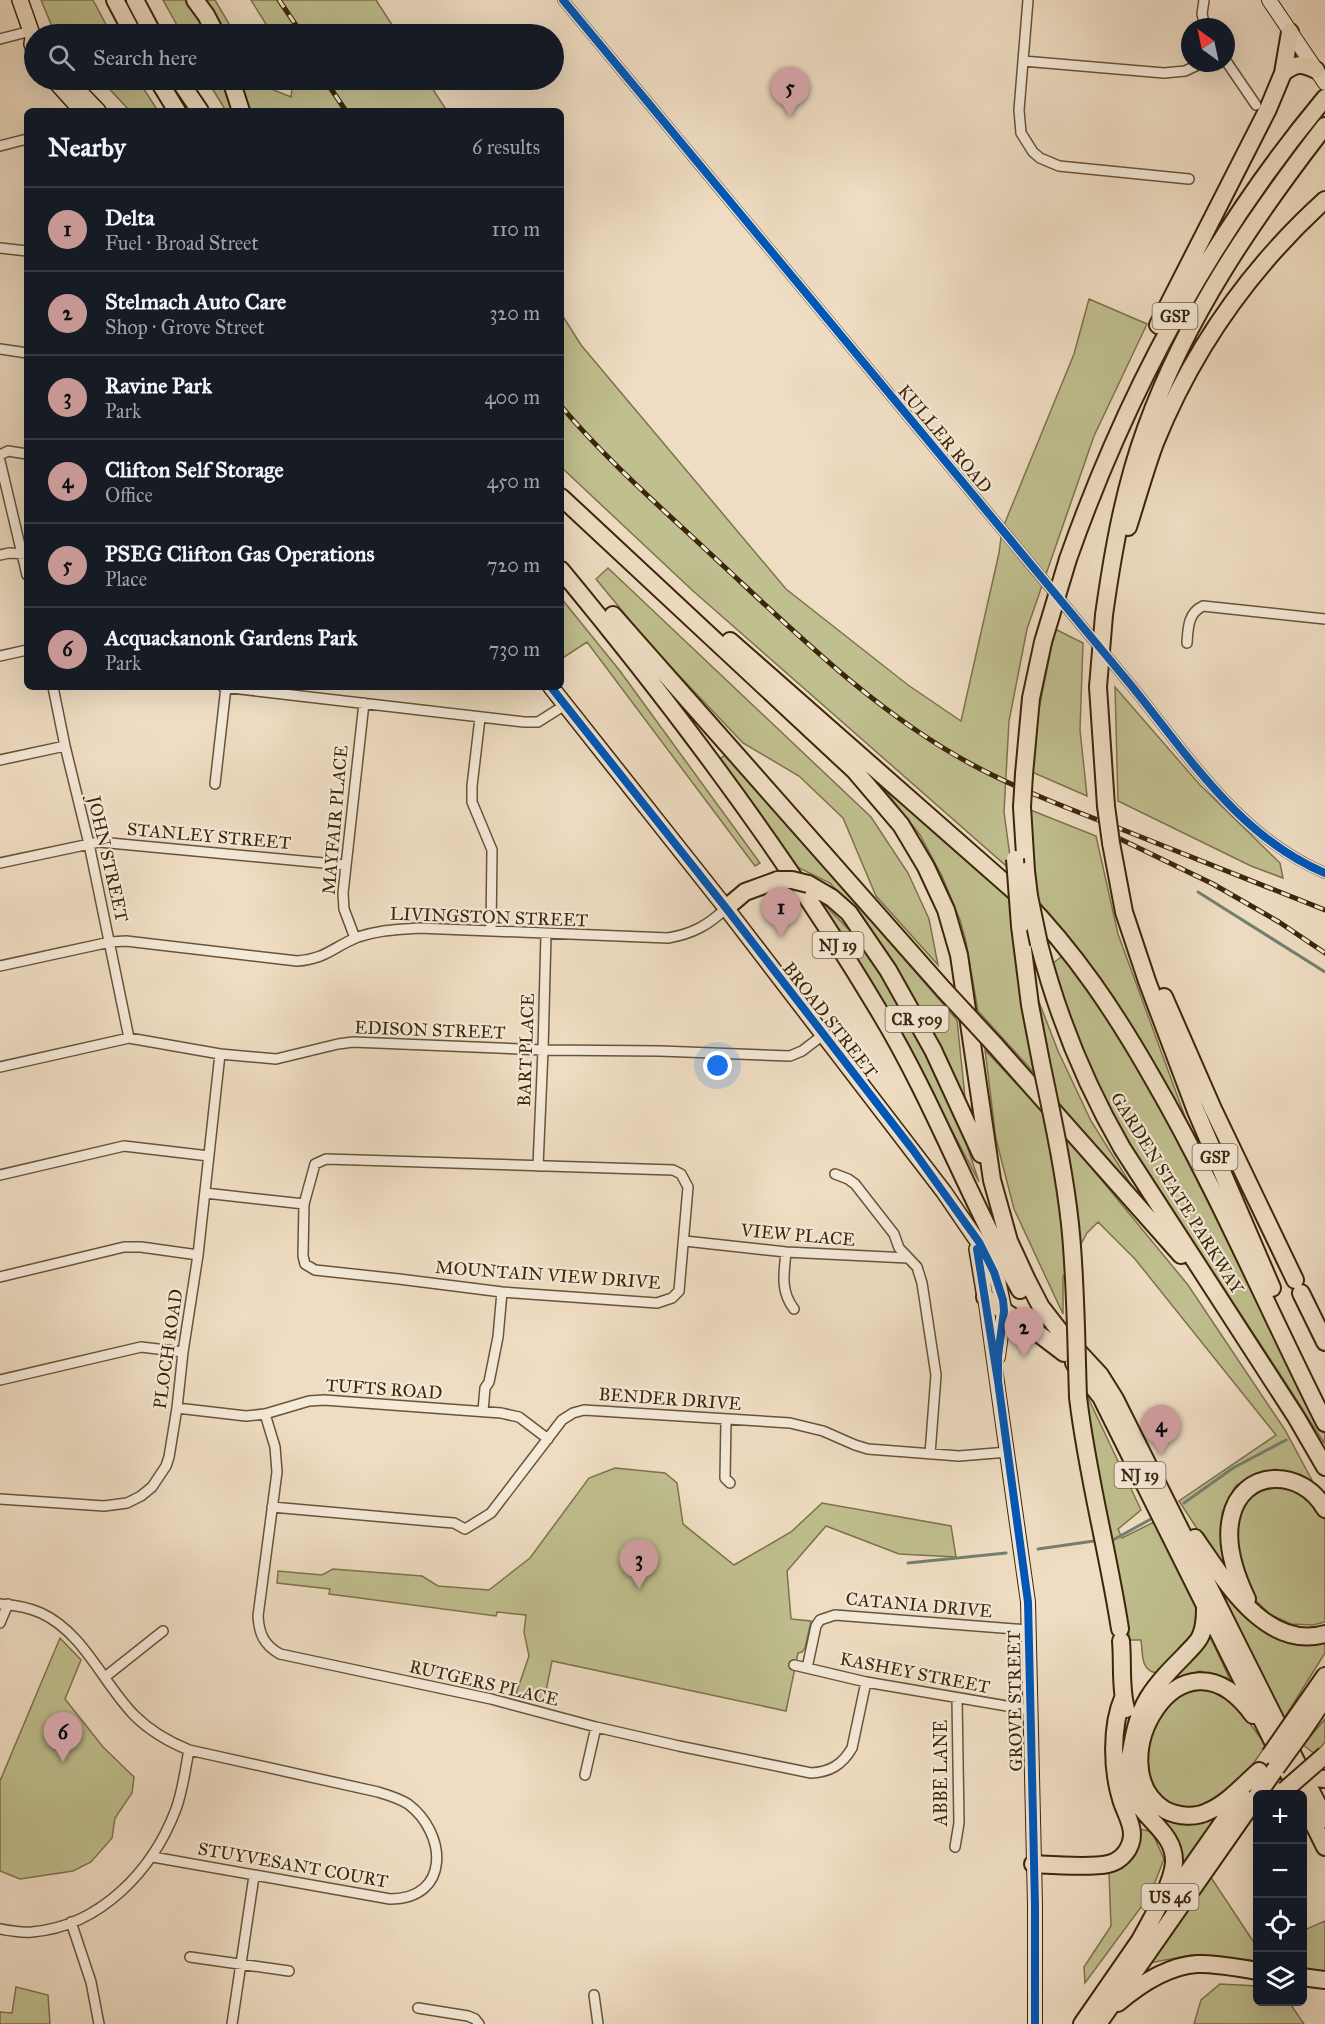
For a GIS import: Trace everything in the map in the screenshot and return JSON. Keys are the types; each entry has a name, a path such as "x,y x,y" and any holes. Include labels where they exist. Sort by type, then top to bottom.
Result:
{"highway":[{"path":"115,0 128,24"},
{"path":"135,0 148,24"},
{"path":"195,0 211,24"},
{"path":"1115,438 1152,336 1268,109 1283,73 1290,32"},
{"path":"1283,73 1293,65 1302,64 1320,76"},
{"path":"164,90 175,108"},
{"path":"186,90 198,108"},
{"path":"234,90 240,108"},
{"name":"GARDEN STATE PARKWAY","path":"1325,98 1259,183 1206,262 1157,349 1115,438 1068,559 1043,642 1031,698 1024,774 1020,865 1039,944 1061,1020 1090,1089 1122,1148 1296,1418 1325,1467"},
{"name":"GARDEN STATE PARKWAY","path":"1325,126 1228,263 1194,320 1173,363 1146,429 1131,474 1115,543 1104,615 1098,687 1106,806 1125,912 1147,981 1200,1121 1276,1297 1325,1400"},
{"path":"1107,593 1154,446 1189,371 1223,314 1251,276 1325,200"},
{"name":"NJ 19","path":"564,500 855,771 886,805 914,845 937,888 959,956 992,1180 1009,1241 1027,1280 1053,1323 1100,1375 1115,1399 1325,1819"},
{"path":"582,516 972,852 1022,898 1063,942 1103,996 1185,1135 1325,1423"},
{"path":"564,561 944,990 1113,1176 1217,1296"},
{"name":"NJ 19","path":"564,574 624,645 701,747 775,851 880,1012 911,1068 1023,1296 1043,1329 1077,1366 1101,1397 1205,1604 1287,1790"},
{"path":"1020,865 1020,926 1030,1005 1060,1157 1070,1222 1074,1262 1078,1397 1083,1442 1108,1559 1121,1635 1123,1698 1127,1715 1127,1773 1138,1805 1166,1836 1173,1855 1173,1868 1165,1890 1139,1942"},
{"name":"CR 509","path":"726,908 746,892 778,880 792,880 808,884 832,898 849,913 888,970 933,1050 992,1180"},
{"path":"1125,912 1213,1109 1325,1342"},
{"path":"986,1297 1064,1353"},
{"path":"1252,1611 1239,1582 1230,1539 1231,1517 1240,1497 1250,1487 1264,1481 1287,1479 1309,1488 1325,1509"},
{"path":"1160,1488 1228,1585 1252,1611 1268,1625 1294,1636 1312,1637 1325,1634"},
{"path":"1127,1773 1134,1732 1143,1709 1160,1682 1200,1637 1204,1626 1205,1604"},
{"name":"US 46","path":"1302,1724 1325,1676"},
{"path":"1259,1771 1211,1811 1190,1816 1168,1811 1150,1796 1142,1777 1140,1758 1143,1737 1149,1720 1159,1704 1177,1687 1191,1682 1212,1682 1230,1690 1242,1702 1273,1755"},
{"path":"1033,1864 1104,1865 1119,1859 1130,1846 1132,1828 1120,1796 1115,1758 1117,1712 1123,1698"},
{"name":"US 46","path":"1082,2024 1259,1771 1325,1698"},
{"path":"1302,1724 1325,1706"},
{"name":"US 46","path":"1260,1790 1273,1755"},
{"path":"1291,1790 1325,1755"},
{"path":"1301,1769 1315,1778 1325,1779"},
{"name":"US 46","path":"1102,2019 1253,1802"},
{"path":"1307,1811 1325,1847"},
{"path":"1180,1906 1253,1821"},
{"path":"1102,2019 1125,1997 1173,1969 1197,1964 1253,1971"},
{"path":"1307,1978 1325,1980"}],"main road":[{"path":"20,0 28,24"},
{"path":"63,90 79,108"},
{"path":"78,90 95,108"},
{"name":"BROAD STREET","path":"553,690 726,908 944,1191 985,1252 994,1272 1004,1311"},
{"name":"BROAD STREET","path":"972,1232 981,1265 986,1297"}],"street":[{"name":"KULLER ROAD","path":"563,0 1124,675 1220,795 1277,848 1325,873"},
{"path":"1028,0 1019,123 1024,139 1040,158 1059,166 1189,179"},
{"path":"1203,18 1204,0"},
{"path":"1269,0 1320,76"},
{"path":"0,39 24,39"},
{"path":"1023,62 1164,73 1181,71"},
{"path":"1234,72 1256,105"},
{"path":"0,146 24,140"},
{"path":"0,248 24,251"},
{"path":"0,349 24,353"},
{"path":"0,555 24,553 0,456 8,452 24,454"},
{"path":"1187,643 1192,616 1203,606 1325,619"},
{"path":"0,656 24,651"},
{"name":"JOHN STREET","path":"54,690 89,844 129,1038"},
{"path":"215,784 224,690"},
{"path":"250,690 524,722 538,722 565,705"},
{"name":"MAYFAIR PLACE","path":"355,938 344,909 345,865 364,703"},
{"path":"480,718 472,801 492,850 491,930"},
{"path":"0,760 65,746"},
{"name":"STANLEY STREET","path":"0,863 99,842 345,865"},
{"name":"LIVINGSTON STREET","path":"0,966 110,942 126,941 297,961 311,960 324,956 355,938 378,930 418,928 668,938 697,930 714,920 726,908"},
{"name":"BART PLACE","path":"538,1166 546,934"},
{"name":"EDISON STREET","path":"0,1067 129,1038 220,1054 276,1059 353,1042 543,1050 660,1051 790,1056 802,1051 823,1035"},
{"name":"PLOCH ROAD","path":"0,1499 104,1506 127,1503 152,1487 166,1466 177,1408 198,1255 220,1054"},
{"path":"0,1175 124,1146 209,1156"},
{"name":"MOUNTAIN VIEW DRIVE","path":"326,1159 538,1166 673,1170 681,1174 688,1187 679,1290 667,1301 657,1303 502,1292 315,1270 305,1264 303,1256 304,1204 315,1164 326,1159"},
{"path":"835,1174 855,1184 894,1234 899,1248 916,1268 922,1282 936,1375 930,1454"},
{"path":"205,1192 304,1204"},
{"name":"VIEW PLACE","path":"685,1241 786,1252 908,1258"},
{"path":"0,1277 124,1247 141,1247 198,1255"},
{"path":"786,1252 783,1287 787,1300 794,1309"},
{"path":"483,1411 485,1388 489,1382 498,1337 502,1292"},
{"name":"GROVE STREET","path":"986,1297 1026,1586 1029,1630 1035,2024"},
{"name":"GROVE STREET","path":"998,1380 998,1356 1004,1311"},
{"path":"0,1380 141,1347 183,1352"},
{"name":"TUFTS ROAD","path":"177,1408 235,1416 265,1414 309,1401 324,1400 483,1411 519,1417 548,1439"},
{"name":"BENDER DRIVE","path":"272,1507 448,1523 465,1529 491,1513 562,1420 573,1413 584,1410 790,1423 823,1431 868,1449 959,1456 1008,1452"},
{"name":"RUTGERS PLACE","path":"265,1414 277,1459 258,1616 261,1636 272,1649 290,1657 491,1700 596,1727 811,1773 832,1769 852,1748 866,1682"},
{"path":"726,1420 725,1478 730,1483"},
{"path":"0,1623 4,1604"},
{"name":"STUYVESANT COURT","path":"4,1604 38,1611 51,1618 76,1639 133,1714 174,1744 189,1750 378,1792 407,1803 421,1818 434,1840 436,1871 432,1880 421,1892 408,1898 390,1899 153,1857"},
{"name":"CATANIA DRIVE","path":"807,1668 816,1626 820,1620 836,1615 1029,1630"},
{"path":"105,1677 163,1631"},
{"name":"KASHEY STREET","path":"794,1665 866,1682 1030,1710"},
{"name":"ABBE LANE","path":"955,1847 959,1823 957,1699"},
{"path":"585,1774 596,1727"},
{"path":"0,1929 32,1932 65,1925 103,1906 117,1896 153,1857 177,1808 189,1750"},
{"path":"232,2024 254,1875"},
{"path":"71,1922 91,1982 99,2024"},
{"path":"190,1957 289,1971"},
{"path":"594,1995 598,2024"},
{"path":"418,2008 468,2016 475,2019 478,2024"}],"shaded area":[{"path":"41,0 93,0 106,24 51,24"},
{"path":"163,0 215,0 229,24 176,24"},
{"path":"251,0 376,0 392,24 266,24"},
{"path":"110,90 144,90 156,108 127,108"},
{"path":"213,90 274,90 291,97 292,90 433,90 445,108 224,108"},
{"path":"1089,299 1147,324 1094,436 1027,629 1009,721 1004,812 1012,871 692,590 564,470 564,318 581,345 786,589 908,685 961,721 999,553 1002,530 1074,354"},
{"path":"608,568 871,817 908,873 929,919 938,965 876,896 843,818 799,776 743,743 652,647 596,579"},
{"path":"564,602 620,671 760,863 755,866 587,642 564,657"},
{"path":"1055,629 1083,643 1080,730 1087,796 1032,772 1037,719"},
{"path":"1115,687 1200,785 1280,863 1283,878 1251,866 1118,801"},
{"path":"726,754 957,1020 966,1107 854,910 830,883 795,866 719,760"},
{"path":"877,780 1010,893 1037,1076 978,1011 966,942 960,920 942,876 920,835"},
{"path":"1028,809 1096,836 1118,934 1187,1122 1095,976 1039,906"},
{"path":"812,892 863,944 916,1029 954,1106 979,1182 928,1085"},
{"path":"1065,954 1114,1027 1165,1117 1325,1434 1324,1443 1129,1144 1097,1086 1067,1011 1052,964"},
{"path":"1036,994 1058,1051 1091,1121 1134,1192 1054,1099"},
{"path":"985,1050 1067,1138 1188,1285 1285,1430 1314,1484 1275,1469 1236,1485 1222,1513 1228,1576 1179,1501 1276,1435 1135,1259 1098,1222 1087,1233 1063,1277 1063,1314 1014,1209 996,1139"},
{"path":"1083,1387 1141,1510 1118,1529 1122,1538 1154,1522 1196,1600 1200,1628 1157,1673 1152,1672 1145,1665 1141,1640 1130,1640"},
{"path":"615,1468 665,1473 677,1483 683,1524 734,1565 791,1532 822,1503 951,1526 956,1557 899,1554 826,1526 787,1571 791,1619 811,1621 805,1648 798,1653 786,1711 552,1661 544,1701 516,1694 529,1656 524,1632 526,1615 497,1612 496,1616 329,1594 330,1589 277,1583 278,1571 322,1575 333,1569 422,1576 438,1586 489,1590 530,1558 589,1478"},
{"path":"1279,1482 1314,1501 1325,1521 1325,1622 1313,1625 1291,1624 1271,1615 1252,1597 1233,1532 1239,1507 1255,1490"},
{"path":"1199,1552 1236,1604 1265,1632 1282,1640 1302,1645 1325,1643 1325,1653 1283,1720"},
{"path":"1209,1634 1231,1682 1200,1671 1163,1683"},
{"path":"60,1638 81,1660 65,1699 103,1747 134,1777 132,1793 115,1818 112,1838 91,1862 73,1871 20,1879 0,1871 0,1781"},
{"path":"1210,1687 1238,1708 1266,1745 1240,1780 1215,1803 1202,1808 1175,1806 1165,1802 1157,1794 1152,1784 1147,1761 1149,1737 1156,1721 1172,1697"},
{"path":"1325,1719 1325,1742 1315,1754 1303,1745"},
{"path":"1150,1804 1218,1815 1174,1881 1176,1875 1151,1813"},
{"path":"1136,1828 1152,1832 1164,1859 1150,1895 1085,1983 1084,1967 1111,1926 1109,1872 1123,1864 1137,1849"},
{"path":"1210,1876 1253,1941 1253,1962 1191,1955 1150,1963"},
{"path":"1325,1921 1325,1974 1307,1971 1307,1929"},
{"path":"1220,1984 1253,1986 1253,2006 1292,2006 1304,2024 1194,2024 1201,2000"},
{"path":"16,1987 48,1995 50,2024 0,2024 0,2012 12,2013"}],"waterway":[{"path":"1198,892 1325,972"},
{"path":"1184,1503 1233,1468 1286,1440"},
{"path":"1113,1540 1151,1519"},
{"path":"1038,1549 1094,1541"},
{"path":"908,1563 1006,1553"}],"railway":[{"path":"279,0 295,24"},
{"path":"332,90 344,108"},
{"path":"564,410 637,485 807,643 902,721 971,764 1026,791 1325,910"},
{"path":"1112,835 1213,884 1279,922 1325,953"}],"cycle path":[{"path":"563,0 1130,684 1194,765 1241,816 1266,838 1294,857 1325,873"},
{"path":"553,690 913,1150 979,1242 994,1272 1003,1300 998,1381"},
{"path":"977,1249 998,1381 1028,1602 1035,1905 1035,2024"}],"place":[{"name":"PSEG Clifton Gas Operations","path":"790,117"},
{"name":"Delta","path":"781,937"},
{"name":"Stelmach Auto Care","path":"1024,1357"},
{"name":"Clifton Self Storage","path":"1161,1455"},
{"name":"Ravine Park","path":"639,1589"},
{"name":"Acquackanonk Gardens Park","path":"63,1762"}]}
